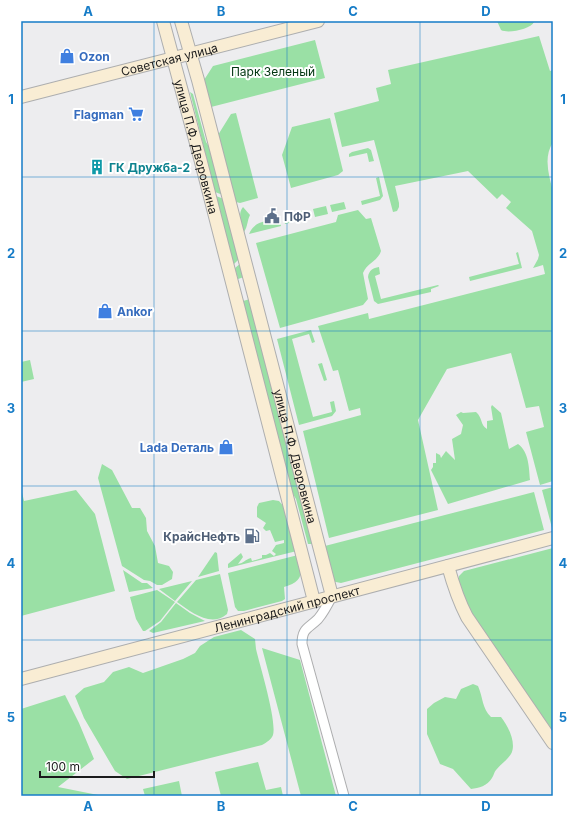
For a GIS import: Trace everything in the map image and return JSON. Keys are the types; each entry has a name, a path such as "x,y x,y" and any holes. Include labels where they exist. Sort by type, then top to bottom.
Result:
{"street":[{"name":"улица П.Ф. Дворовкина","path":"162,21 236,296 318,619"},
{"name":"улица П.Ф. Дворовкина","path":"181,21 198,80 332,596"},
{"name":"Советская улица","path":"21,97 318,21"},
{"path":"236,296 253,292"},
{"name":"Ленинградский проспект","path":"21,679 553,538"},
{"path":"448,566 460,605 467,617 553,743"},
{"path":"332,596 327,607 318,619 307,627 302,635 302,644 344,796"}],"green space":[{"path":"497,21 534,22 532,25 524,29 504,31 501,30"},
{"path":"539,36 550,71 553,70 553,142 548,154 548,167 553,192 553,481 540,485 526,432 544,427 539,406 526,408 511,353 447,369 418,420 438,510 329,538 303,431 361,415 360,408 349,411 338,370 333,371 318,326 368,313 369,319 545,274 543,265 533,268 539,255 532,231 506,208 511,202 502,194 497,199 468,171 395,186 399,207 397,211 393,212 374,140 342,147 334,113 379,101 376,88 391,84 388,70"},
{"name":"Парк Зеленый","path":"315,40 325,78 211,107 204,80 213,66"},
{"path":"190,92 193,94 206,142 212,151 223,195 215,192"},
{"path":"236,113 258,198 240,203 236,202 235,199 218,135 231,114"},
{"path":"330,118 343,171 338,175 291,188 282,155 292,127"},
{"path":"368,148 371,150 374,161 369,162 367,153 349,157 349,154 352,152"},
{"path":"379,177 383,196 380,200 362,205 361,201 380,196 376,178"},
{"path":"216,196 224,199 239,259 233,265"},
{"path":"344,202 346,209 332,212 330,205"},
{"path":"326,206 328,214 315,217 313,209"},
{"path":"243,207 250,215 244,232 240,216"},
{"path":"309,210 311,218 297,222 295,213"},
{"path":"358,210 366,219 371,218 381,251 363,273 368,299 363,305 280,328 256,243 336,222 338,215"},
{"path":"291,214 293,222 285,224 283,216"},
{"path":"279,218 281,226 249,234 254,226"},
{"path":"518,252 522,268 470,281 469,277 519,264 516,253"},
{"path":"241,263 244,277 238,279 235,268"},
{"path":"379,267 380,274 375,276 381,299 439,286 431,289 431,292 378,304 374,301 368,277 372,270"},
{"path":"250,299 312,544 308,544 296,499 291,491 243,301"},
{"path":"311,330 315,342 312,343 309,334 292,339 313,417 332,412 330,402 334,401 336,411 332,416 299,425 277,339"},
{"path":"30,360 34,379 21,382 21,362"},
{"path":"322,363 327,380 324,381 318,364"},
{"path":"492,405 501,413 509,449 518,444 522,447 528,460 530,480 448,504 431,470 433,463 436,463 436,453 440,455 441,458 446,451 455,460 452,439 461,434 463,425 456,415 461,412 476,412 480,417 483,426 487,429 487,421 493,420"},
{"path":"102,464 112,470 132,508 140,508 146,518 147,531 155,546 158,563 169,566 173,572 172,579 162,585 157,585 150,581 144,580 122,566 98,478"},
{"path":"553,487 553,528 552,528 542,490"},
{"path":"21,488 24,501 76,490 95,514 115,591 21,616"},
{"path":"534,492 544,530 341,583 331,581 321,547"},
{"path":"273,500 279,501 285,508 297,551 228,568 228,564 241,553 243,557 238,564 251,558 252,561 262,558 262,555 270,553 274,556 276,554 272,551 276,545 284,543 284,540 275,542 270,530 266,531 263,528 266,523 257,517 257,507 259,503"},
{"path":"553,548 553,731 508,668 466,604 458,582 459,576 464,571"},
{"path":"215,552 217,553 219,571 198,577"},
{"path":"298,555 301,571 299,579 291,585 284,587 285,599 244,611 238,611 235,607 228,573"},
{"path":"123,570 142,583 147,583 153,588 129,592"},
{"path":"220,574 228,610 227,614 221,618 208,619 201,617 177,602 196,580"},
{"path":"192,581 175,601 159,589"},
{"path":"157,590 175,602 160,621 143,631 136,619 130,597"},
{"path":"176,603 205,621 153,633 149,631 161,622"},
{"path":"241,630 255,639 256,649 273,718 273,735 269,741 262,745 127,779 115,771 84,718 75,696 84,688 104,682 113,672 129,667 143,673 183,659 195,653 200,646 214,637"},
{"path":"262,648 300,660 336,796 301,796"},
{"path":"473,684 478,686 480,690 484,707 488,714 491,717 501,717 504,721 511,735 513,750 508,758 495,771 493,777 488,783 471,789 453,769 440,764 427,734 427,709 445,697 456,699 461,689"},
{"path":"65,695 94,759 58,787 99,796 21,796 21,709"},
{"path":"258,762 266,790 281,787 283,796 221,796 215,772"},
{"path":"179,781 182,796 145,796 143,789"}],"place":[{"name":"Ozon","path":"67,56"},
{"name":"Flagman","path":"136,114"},
{"name":"ГК Дружба-2","path":"97,167"},
{"name":"ПФР","path":"272,216"},
{"name":"Ankor","path":"105,311"},
{"name":"Lada Dеталь","path":"226,447"},
{"name":"КрайсНефть","path":"252,536"}]}
